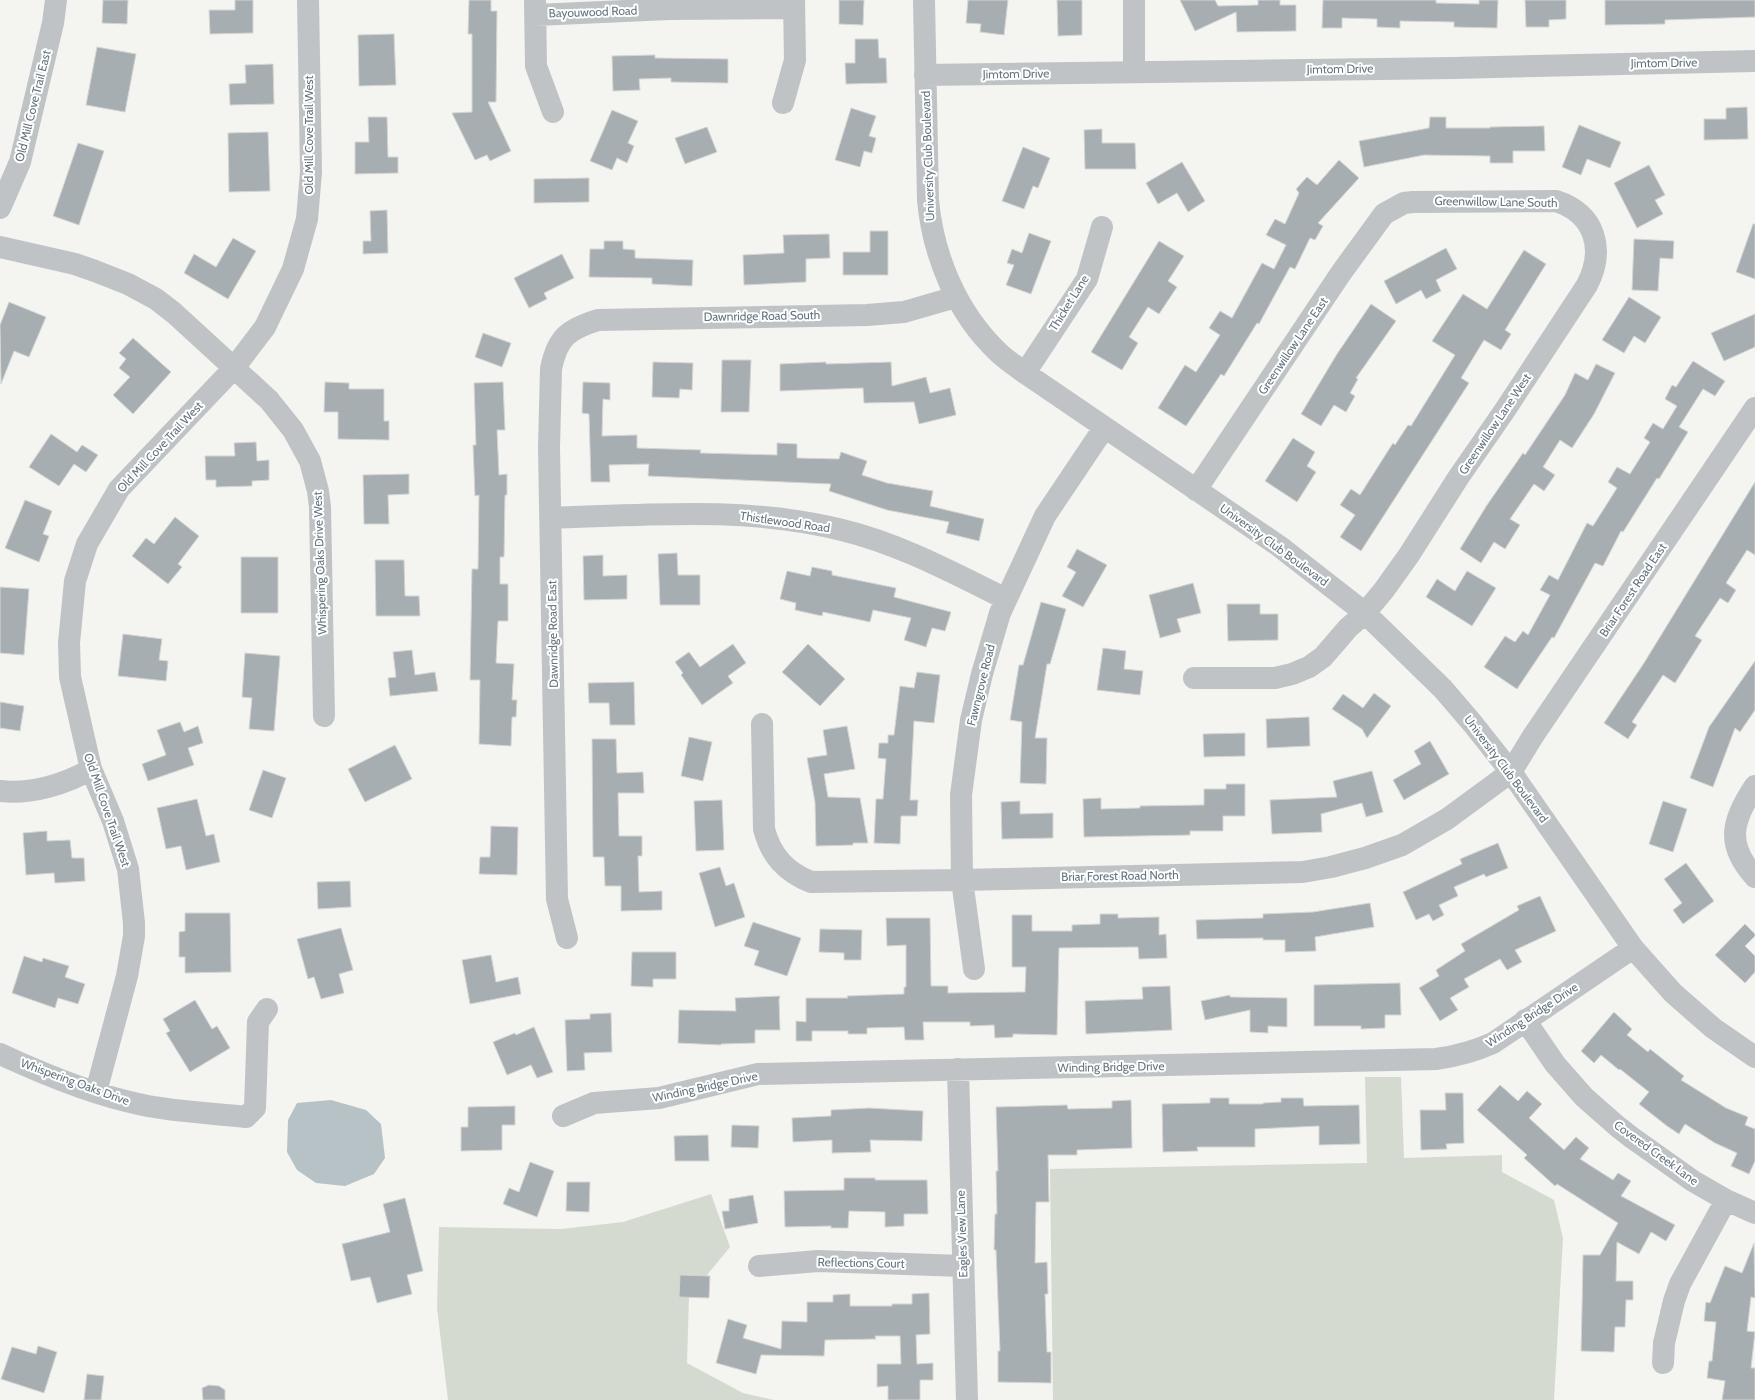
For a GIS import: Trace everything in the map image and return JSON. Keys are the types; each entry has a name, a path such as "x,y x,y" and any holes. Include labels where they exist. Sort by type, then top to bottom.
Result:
{"street":[{"name":"Old Mill Cove Trail East","path":"0,208 20,162 53,23 56,0"},
{"name":"Old Mill Cove Trail West","path":"96,1092 127,976 134,936 134,923 128,870 113,821 91,769 70,677 69,643 75,581 87,544 120,489 234,368 265,327 292,269 307,219 311,172 308,0"},
{"name":"University Club Boulevard","path":"924,0 928,200 930,224 936,246 956,297 974,325 998,352 1024,373 1279,546 1365,612 1443,690 1511,772 1633,948 1673,994 1713,1028 1755,1057"},
{"path":"1134,0 1134,72"},
{"path":"783,103 795,60 794,4"},
{"name":"Bayouwood Road","path":"536,7 669,10 794,4"},
{"path":"536,7 536,66 553,112"},
{"name":"Jimtom Drive","path":"925,75 1461,68 1755,61"},
{"name":"Greenwillow Lane South","path":"1395,207 1413,202 1556,201 1566,204 1580,213 1589,226"},
{"name":"Greenwillow Lane East","path":"1196,490 1341,273 1384,214 1395,207"},
{"name":"Greenwillow Lane West","path":"1194,678 1275,678 1292,674 1309,667 1323,657 1348,628 1365,612 1384,590 1409,555 1458,478 1587,286 1593,274 1596,250 1595,237 1589,226"},
{"name":"Thicket Lane","path":"1024,373 1086,279 1102,227"},
{"path":"0,246 75,264 128,284 156,299 174,313 234,368"},
{"name":"Dawnridge Road South","path":"569,333 578,326 598,320 867,315 904,312 956,297"},
{"name":"Dawnridge Road East","path":"567,938 557,899 549,448 551,369 553,357 558,346 569,333"},
{"name":"Whispering Oaks Drive West","path":"234,368 269,400 293,430 310,461 318,491 320,515 324,716"},
{"name":"Briar Forest Road East","path":"1511,772 1533,736 1755,408"},
{"name":"Fawngrove Road","path":"974,969 962,880 961,795 970,727 986,661 1006,599 1045,516 1104,428"},
{"name":"Thistlewood Road","path":"550,518 709,513 795,521 842,530 888,544 920,557 1006,599"},
{"name":"Briar Forest Road North","path":"762,724 764,829 767,839 779,861 799,877 811,882 1303,872 1332,867 1365,858 1402,845 1447,819 1511,772"},
{"path":"0,791 32,790 58,785 76,778 91,769"},
{"path":"1755,786 1737,816 1734,830 1736,846 1743,864 1755,877"},
{"name":"Winding Bridge Drive","path":"563,1116 594,1103 659,1098 758,1074 1436,1059 1468,1054 1493,1043 1633,948"},
{"name":"Whispering Oaks Drive","path":"0,1054 52,1076 96,1092 141,1105 246,1117 255,1108 258,1022 267,1009"},
{"name":"Covered Creek Lane","path":"1526,1020 1555,1064 1584,1096 1631,1137 1676,1169 1726,1200 1755,1213"},
{"name":"Eagles View Lane","path":"958,1069 967,1400"},
{"path":"1663,1363 1664,1343 1674,1301 1680,1284 1726,1200"},
{"name":"Reflections Court","path":"759,1266 818,1261 963,1266"}],"shaded area":[{"path":"1365,1077 1401,1077 1404,1158 1502,1155 1502,1172 1554,1200 1563,1238 1554,1400 1053,1400 1050,1169 1367,1163"},
{"path":"331,1100 366,1110 381,1124 385,1158 374,1174 345,1186 316,1183 297,1170 287,1152 288,1120 297,1103"},
{"path":"711,1194 730,1247 689,1297 687,1363 743,1393 774,1400 448,1400 437,1308 439,1227 561,1229 623,1222"}],"building":[{"path":"103,0 128,0 127,24 102,23"},
{"path":"235,0 253,0 253,33 210,34 209,10 235,10"},
{"path":"469,0 491,0 491,11 497,11 496,102 488,102 511,151 490,161 487,155 475,160 452,113 472,112 472,34 468,34"},
{"path":"839,0 864,0 863,25 839,24"},
{"path":"968,0 1008,0 1004,35 980,32 981,24 966,23"},
{"path":"1057,0 1082,0 1082,35 1058,36"},
{"path":"1180,0 1215,0 1218,6 1258,5 1258,0 1280,0 1280,5 1296,5 1296,31 1237,32 1236,12 1195,31"},
{"path":"1323,0 1436,0 1436,3 1479,4 1479,0 1498,0 1497,28 1454,27 1454,22 1400,21 1400,28 1377,27 1377,19 1342,18 1342,28 1322,28"},
{"path":"1525,0 1566,0 1566,19 1549,20 1549,27 1526,27"},
{"path":"1605,0 1755,0 1755,17 1665,20 1665,24 1605,25"},
{"path":"394,34 396,85 359,86 358,35"},
{"path":"855,39 878,39 879,58 886,58 887,83 846,84 845,63 855,63"},
{"path":"97,47 136,54 125,112 86,105"},
{"path":"655,55 655,58 728,59 728,83 671,82 671,78 639,79 640,90 613,91 612,56"},
{"path":"273,64 274,104 230,105 229,84 246,83 245,65"},
{"path":"1747,107 1748,139 1704,140 1704,119 1726,119 1726,108"},
{"path":"851,108 876,116 869,136 876,138 872,153 864,151 860,167 835,160"},
{"path":"612,110 638,121 628,143 634,146 627,163 617,158 612,170 590,161"},
{"path":"368,117 387,117 388,157 398,157 398,173 355,174 355,142 369,142"},
{"path":"1430,117 1446,117 1446,128 1544,126 1545,151 1513,151 1513,163 1490,163 1490,156 1424,155 1364,167 1359,141 1429,128"},
{"path":"1579,125 1621,142 1610,168 1587,159 1581,175 1562,167"},
{"path":"707,127 717,152 685,164 675,138"},
{"path":"1102,129 1102,143 1135,143 1136,169 1085,169 1084,130"},
{"path":"268,132 270,191 229,192 228,133"},
{"path":"78,143 104,151 79,225 53,216"},
{"path":"1023,147 1050,158 1038,188 1033,186 1024,209 1002,201"},
{"path":"1339,160 1359,178 1318,223 1323,226 1315,240 1310,238 1295,269 1290,267 1259,324 1257,323 1224,376 1221,374 1186,426 1158,408 1185,365 1196,372 1220,335 1209,328 1220,311 1232,318 1262,263 1274,269 1286,245 1266,235 1275,219 1285,224 1299,193 1296,189 1307,177 1317,185"},
{"path":"1182,162 1205,201 1188,212 1177,193 1158,204 1146,183"},
{"path":"1649,165 1665,195 1655,200 1663,214 1637,228 1614,183"},
{"path":"589,178 589,202 534,203 534,179"},
{"path":"387,210 388,253 363,254 363,241 371,241 370,211"},
{"path":"1753,224 1755,224 1755,279 1736,272"},
{"path":"870,231 888,231 888,275 843,275 843,252 870,252"},
{"path":"1029,233 1051,241 1031,294 1006,285 1014,265 1007,263 1012,249 1022,253"},
{"path":"829,234 830,258 806,259 806,282 744,285 743,255 784,253 783,235"},
{"path":"233,238 256,251 228,299 184,273 194,254 216,267"},
{"path":"1634,239 1674,241 1673,259 1660,258 1658,291 1632,290"},
{"path":"604,241 623,241 623,249 635,250 635,258 693,260 692,286 652,284 652,278 589,277 590,249 604,249"},
{"path":"1159,241 1184,256 1168,281 1177,287 1159,314 1148,307 1129,337 1138,343 1122,370 1091,352"},
{"path":"1446,248 1457,269 1436,280 1441,291 1426,299 1421,290 1396,304 1384,281"},
{"path":"1524,250 1546,264 1505,330 1511,334 1501,350 1484,340 1461,378 1469,383 1361,551 1340,537 1355,515 1340,505 1351,489 1360,495 1393,443 1395,445 1408,425 1411,426 1455,355 1432,341 1463,294 1487,309"},
{"path":"562,254 574,278 544,293 547,299 529,308 514,278"},
{"path":"1629,297 1661,317 1645,343 1634,336 1624,353 1602,340"},
{"path":"9,302 46,317 29,357 14,351 1,384 0,325"},
{"path":"1371,304 1396,321 1356,378 1358,379 1350,393 1355,396 1346,412 1334,405 1321,426 1301,414 1337,354"},
{"path":"1755,314 1755,347 1724,361 1711,333"},
{"path":"483,333 511,343 502,367 475,357"},
{"path":"133,338 171,372 133,414 113,395 130,377 119,368 126,359 119,353"},
{"path":"722,360 751,360 749,412 721,412"},
{"path":"1693,361 1725,381 1715,396 1703,389 1679,427 1688,432 1659,479 1657,478 1623,532 1621,531 1603,566 1595,563 1554,638 1552,637 1517,689 1484,667 1505,636 1515,642 1523,631 1528,635 1550,595 1540,590 1549,575 1558,580 1587,523 1593,526 1617,488 1608,482 1617,467 1630,474 1650,442 1644,438 1653,423 1663,429 1677,406 1665,399 1672,385 1676,387"},
{"path":"653,362 693,363 692,390 680,389 679,398 652,397"},
{"path":"826,362 826,364 891,362 892,386 926,377 930,393 950,388 956,415 919,424 914,402 864,403 863,388 780,391 780,364"},
{"path":"1596,364 1615,373 1594,414 1572,448 1560,440 1543,467 1555,475 1544,491 1534,484 1510,519 1520,525 1505,549 1494,542 1481,563 1460,549 1487,505 1523,453 1525,455 1565,395 1575,373 1588,380"},
{"path":"325,382 349,383 349,389 384,389 384,421 389,421 389,440 338,439 338,412 324,412"},
{"path":"503,382 505,430 497,430 499,475 507,474 507,495 505,495 504,557 500,557 500,584 508,584 508,621 498,621 496,663 514,664 512,700 517,700 516,717 512,717 511,746 479,744 480,680 470,680 472,569 478,569 479,495 475,496 473,445 476,445 474,383"},
{"path":"583,382 610,383 610,400 603,399 602,436 637,435 637,448 701,450 700,453 777,455 777,443 797,444 797,458 839,459 841,452 867,461 862,475 887,483 933,491 930,506 984,519 979,541 946,533 949,522 887,510 829,491 831,484 648,476 649,464 609,465 610,482 591,482 589,414 582,413"},
{"path":"51,434 77,452 82,445 98,455 86,472 74,464 59,486 29,467"},
{"path":"1293,438 1315,452 1307,466 1316,472 1297,502 1265,481"},
{"path":"256,442 257,461 269,460 269,480 252,481 252,486 216,487 216,480 206,480 205,456 235,456 234,443"},
{"path":"409,474 409,494 388,495 389,524 364,524 363,475"},
{"path":"1755,482 1755,555 1747,550 1726,583 1736,590 1728,603 1720,598 1695,636 1702,640 1675,683 1663,675 1632,722 1637,725 1628,739 1604,723 1644,663"},
{"path":"25,500 52,511 43,534 49,536 39,562 5,548"},
{"path":"175,517 199,536 178,564 182,567 168,584 132,556 146,538 154,544"},
{"path":"1077,549 1107,565 1083,607 1062,596 1076,572 1067,567"},
{"path":"677,553 678,575 700,575 700,605 660,605 658,554"},
{"path":"603,555 603,576 627,575 627,599 584,600 583,556"},
{"path":"241,557 278,557 278,613 241,613"},
{"path":"375,560 404,560 405,596 419,596 420,616 376,616"},
{"path":"812,567 832,571 832,575 896,588 894,597 951,612 945,631 932,628 926,647 904,640 911,618 873,610 870,622 823,612 822,616 795,610 796,603 780,599 787,571 810,576"},
{"path":"1467,571 1496,588 1472,626 1426,597 1437,579 1455,591"},
{"path":"1193,583 1201,613 1177,619 1181,632 1160,638 1149,595"},
{"path":"0,587 29,589 24,655 0,653"},
{"path":"1041,602 1066,609 1050,664 1047,664 1035,738 1047,738 1046,784 1020,783 1022,722 1010,720 1019,665 1023,665"},
{"path":"1227,604 1260,604 1260,614 1278,614 1278,640 1228,641"},
{"path":"123,634 162,639 159,660 168,661 166,681 118,676"},
{"path":"733,644 746,663 728,676 733,683 702,705 681,675 683,673 675,662 689,652 700,667"},
{"path":"808,644 845,679 820,706 782,672"},
{"path":"1103,648 1126,651 1124,669 1143,671 1140,695 1097,690"},
{"path":"412,650 415,675 435,672 438,691 390,696 388,678 396,677 393,652"},
{"path":"245,653 280,656 274,731 249,729 252,698 242,697"},
{"path":"1755,661 1755,710 1740,732 1735,728 1713,787 1690,778 1709,727"},
{"path":"917,672 940,675 934,723 914,721 910,800 918,800 917,816 901,816 900,844 874,843 876,799 883,799 886,759 878,758 879,743 888,743 888,735 894,735 900,686 914,688"},
{"path":"634,682 635,725 610,725 609,703 589,703 588,683"},
{"path":"1374,693 1391,706 1367,738 1362,729 1332,709 1343,694 1363,708"},
{"path":"0,702 24,706 20,731 0,728"},
{"path":"1309,717 1310,746 1267,748 1266,719"},
{"path":"180,722 184,732 198,726 203,743 188,748 194,765 148,781 142,764 166,755 157,730"},
{"path":"847,726 855,769 824,774 828,797 860,798 868,843 816,846 815,802 807,758 827,755 823,730"},
{"path":"1245,733 1245,756 1204,757 1203,734"},
{"path":"689,737 712,742 703,781 681,776"},
{"path":"592,739 616,739 617,773 643,772 644,793 618,793 619,836 642,836 642,856 638,856 639,892 662,891 662,910 621,911 621,886 605,886 604,857 593,857"},
{"path":"1430,741 1449,774 1404,800 1393,780 1421,764 1414,751"},
{"path":"395,745 412,779 365,802 348,769"},
{"path":"263,770 286,778 272,818 249,810"},
{"path":"1372,771 1383,812 1366,817 1362,803 1321,814 1322,832 1272,834 1270,800 1337,797 1333,781"},
{"path":"1226,784 1245,784 1245,816 1223,816 1223,831 1190,831 1190,835 1084,837 1083,799 1101,798 1101,809 1140,808 1140,806 1204,805 1204,789 1226,789"},
{"path":"197,799 206,836 214,834 220,862 186,870 181,846 166,849 157,808"},
{"path":"722,800 724,850 696,851 694,801"},
{"path":"1020,801 1020,814 1053,813 1053,838 1002,839 1001,802"},
{"path":"1663,801 1687,809 1673,852 1649,844"},
{"path":"491,826 518,827 517,875 479,874 480,857 490,857"},
{"path":"47,831 47,841 70,840 72,858 84,858 85,881 55,883 54,873 26,875 23,833"},
{"path":"1498,843 1508,868 1486,877 1484,874 1454,887 1458,896 1439,905 1444,915 1433,921 1429,914 1416,920 1403,892 1462,864 1460,859"},
{"path":"1686,863 1714,901 1683,924 1673,910 1682,903 1664,879"},
{"path":"720,867 726,886 734,883 745,917 715,927 699,873"},
{"path":"350,881 351,907 318,909 317,882"},
{"path":"1540,896 1556,931 1515,950 1522,962 1507,970 1500,959 1464,979 1469,987 1450,998 1458,1010 1440,1021 1419,988 1439,976 1436,970 1465,951 1461,944 1519,910 1517,906"},
{"path":"1370,903 1374,927 1315,937 1316,951 1285,952 1285,940 1263,940 1263,938 1197,939 1196,920 1263,918 1263,914 1313,912"},
{"path":"185,913 230,913 231,972 185,973 185,957 179,957 179,932 185,931"},
{"path":"1100,914 1118,914 1118,918 1159,917 1159,935 1166,934 1167,958 1139,959 1138,947 1059,948 1057,1035 1013,1034 1013,1037 995,1038 994,1025 970,1026 970,1022 923,1022 924,1040 905,1040 904,1027 867,1028 867,1034 848,1034 848,1031 812,1031 812,1041 796,1041 796,1021 806,1022 806,998 848,998 847,996 904,994 904,987 906,987 906,945 887,946 886,918 930,918 931,986 948,986 948,993 1025,992 1026,967 1012,967 1012,915 1032,915 1032,931 1072,931 1072,925 1100,924"},
{"path":"753,922 801,938 787,976 754,965 759,951 744,946"},
{"path":"1745,924 1755,934 1755,936 1745,946 1755,956 1755,972 1745,983 1715,955"},
{"path":"341,928 353,970 339,974 344,993 321,999 314,977 308,979 297,939"},
{"path":"820,929 862,930 861,960 844,960 844,953 819,952"},
{"path":"632,952 676,952 676,979 653,979 653,987 631,986"},
{"path":"491,955 496,982 518,977 521,994 470,1004 462,960"},
{"path":"24,956 42,962 43,958 69,966 65,977 85,984 78,1004 58,998 55,1008 12,993"},
{"path":"1400,983 1401,1015 1385,1015 1385,1028 1361,1029 1361,1026 1314,1026 1314,985"},
{"path":"1170,986 1172,1030 1086,1034 1085,1001 1143,999 1142,987"},
{"path":"1230,995 1230,997 1287,998 1287,1027 1268,1026 1268,1033 1250,1032 1250,1010 1205,1020 1201,1001"},
{"path":"780,996 780,1030 755,1030 755,1043 721,1045 678,1043 679,1010 736,1011 735,998"},
{"path":"195,1000 212,1029 217,1026 230,1048 190,1072 166,1033 170,1031 163,1019"},
{"path":"1614,1012 1632,1029 1627,1035 1648,1052 1650,1049 1684,1076 1681,1080 1726,1108 1748,1117 1745,1125 1755,1129 1755,1161 1749,1174 1731,1166 1737,1153 1715,1143 1685,1124 1679,1134 1639,1104 1649,1092 1601,1055 1594,1063 1581,1051"},
{"path":"611,1013 612,1052 584,1053 585,1070 567,1071 565,1020 590,1019 590,1014"},
{"path":"534,1027 553,1072 537,1078 531,1065 507,1075 493,1042 515,1033 516,1035"},
{"path":"1500,1085 1518,1101 1527,1091 1542,1104 1529,1118 1564,1150 1576,1137 1589,1148 1580,1159 1613,1180 1618,1173 1631,1181 1621,1196 1675,1225 1666,1241 1651,1232 1639,1254 1617,1242 1616,1281 1633,1281 1633,1300 1626,1300 1625,1327 1615,1327 1614,1352 1581,1351 1583,1255 1600,1255 1618,1223 1557,1184 1555,1186 1524,1158 1527,1155 1477,1110"},
{"path":"1445,1093 1463,1093 1464,1143 1446,1144 1447,1149 1421,1150 1420,1110 1446,1110"},
{"path":"1210,1098 1229,1098 1229,1104 1263,1104 1281,1102 1281,1098 1303,1098 1304,1106 1359,1105 1360,1144 1319,1145 1319,1126 1255,1129 1255,1147 1197,1147 1198,1151 1163,1152 1162,1104 1210,1103"},
{"path":"1131,1100 1132,1148 1077,1150 1077,1155 1048,1155 1049,1202 1036,1202 1035,1263 1047,1262 1048,1294 1045,1294 1047,1352 1051,1352 1051,1383 998,1382 998,1351 1000,1351 996,1250 994,1250 995,1214 997,1214 996,1171 998,1171 996,1107 1067,1105 1068,1109 1112,1108 1112,1101"},
{"path":"515,1106 515,1125 502,1125 502,1150 461,1151 461,1127 468,1127 468,1107"},
{"path":"869,1108 923,1111 922,1141 870,1140 871,1152 832,1153 832,1140 793,1142 792,1118 831,1116 831,1110"},
{"path":"732,1125 759,1126 758,1148 731,1147"},
{"path":"708,1135 709,1161 675,1161 674,1136"},
{"path":"530,1162 554,1171 537,1217 503,1204 509,1188 519,1192"},
{"path":"844,1178 875,1178 875,1180 927,1180 928,1214 904,1214 904,1226 885,1227 885,1212 849,1211 848,1228 831,1228 831,1226 785,1227 784,1191 844,1190"},
{"path":"567,1182 590,1182 589,1212 566,1211"},
{"path":"753,1195 758,1223 725,1229 722,1211 729,1211 729,1199"},
{"path":"405,1198 423,1271 407,1275 412,1294 377,1303 370,1277 351,1281 342,1244 390,1232 383,1204"},
{"path":"1754,1243 1755,1298 1751,1297 1747,1331 1755,1332 1751,1368 1755,1368 1755,1400 1722,1400 1725,1381 1707,1378 1709,1361 1712,1361 1716,1322 1704,1321 1706,1302 1710,1303 1725,1266 1742,1273"},
{"path":"680,1275 710,1276 709,1298 679,1297"},
{"path":"929,1293 930,1334 916,1335 917,1364 933,1363 933,1380 920,1380 920,1400 888,1400 888,1386 877,1387 877,1364 901,1364 900,1336 875,1336 876,1339 825,1340 824,1356 761,1355 756,1374 716,1363 728,1319 747,1325 743,1338 781,1349 782,1321 807,1322 807,1302 833,1302 833,1295 850,1294 850,1306 892,1306 892,1304 912,1304 912,1294"},
{"path":"38,1346 57,1352 44,1393 1,1379 12,1347 36,1354"},
{"path":"87,1374 104,1376 101,1400 84,1400"},
{"path":"209,1385 219,1386 225,1390 225,1400 203,1400 202,1388"}]}
